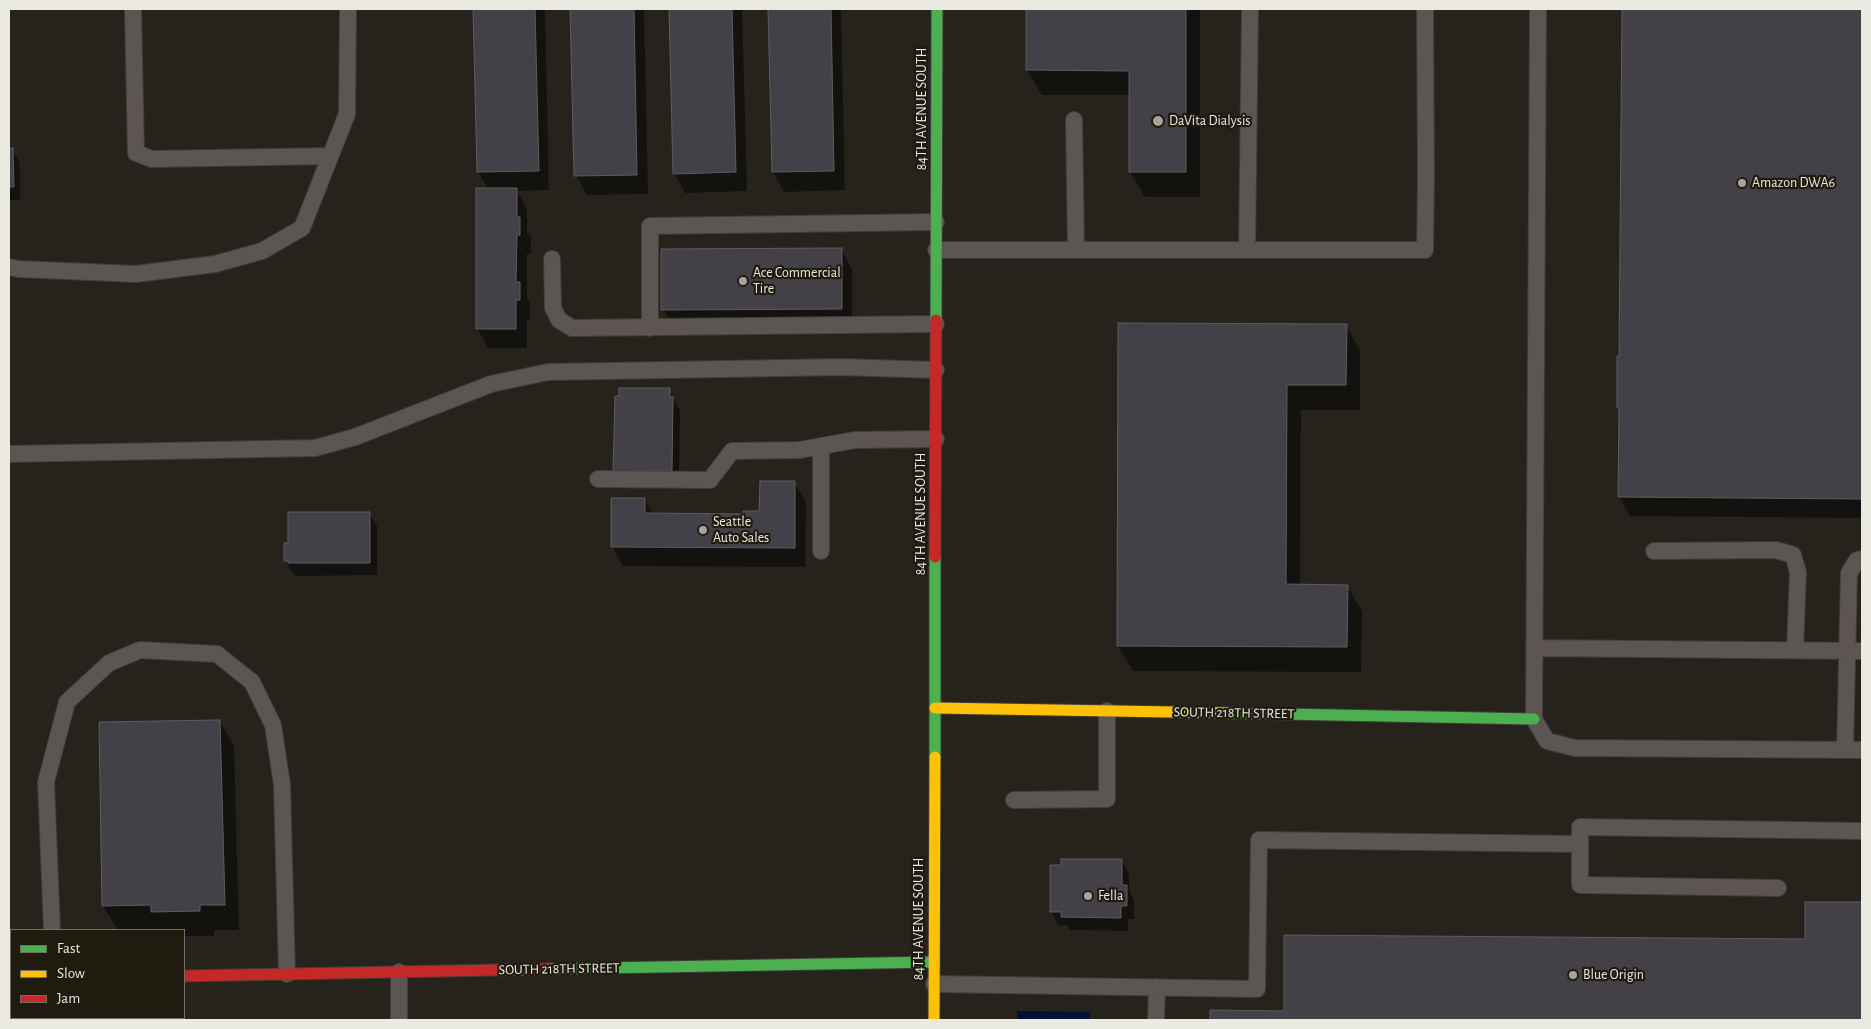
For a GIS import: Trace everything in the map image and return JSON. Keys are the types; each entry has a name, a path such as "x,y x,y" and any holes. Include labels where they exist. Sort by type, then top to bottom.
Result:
{"street":[{"name":"84TH AVENUE SOUTH","path":"934,1020 937,9"},
{"name":"SOUTH 218TH STREET","path":"935,708 1534,719"},
{"name":"SOUTH 218TH STREET","path":"185,976 934,962"}],"lane":[{"path":"133,9 136,153 152,159 330,156"},
{"path":"9,267 136,274 215,264 262,251 302,228 347,114 348,9"},
{"path":"1247,250 1250,9"},
{"path":"936,250 1425,250 1425,9"},
{"path":"1538,9 1534,719 1547,741 1575,748 1862,750"},
{"path":"1074,120 1076,250"},
{"path":"650,328 650,226 936,222"},
{"path":"552,259 552,308 559,320 572,328 936,324"},
{"path":"9,454 315,448 355,437 491,384 548,372 841,367 936,370"},
{"path":"598,479 710,480 732,451 798,450 855,440 936,438"},
{"path":"821,446 821,551"},
{"path":"1654,551 1776,550 1793,556 1798,572 1795,650"},
{"path":"1845,750 1855,651 1849,573 1857,560 1862,559"},
{"path":"1534,648 1855,651"},
{"path":"52,929 46,782 67,702 108,663 140,650 218,654 252,682 273,725 282,784 287,974"},
{"path":"1014,800 1107,799 1107,711"},
{"path":"1778,888 1580,885 1580,827 1862,831"},
{"path":"934,984 1257,989 1259,840 1580,844"},
{"path":"399,972 399,1020"},
{"path":"1156,1020 1157,988"}],"water":[{"path":"1017,1011 1090,1012 1090,1020 1017,1020"}],"building":[{"path":"473,9 535,9 539,171 477,172"},
{"path":"570,9 634,9 637,175 574,176"},
{"path":"669,9 732,9 736,172 673,174"},
{"path":"768,9 831,9 834,171 772,172"},
{"name":"DaVita Dialysis","path":"1026,9 1186,9 1186,172 1129,172 1129,71 1026,70"},
{"name":"Amazon DWA6","path":"1622,9 1862,9 1862,499 1618,497 1619,408 1617,408 1617,356 1619,356"},
{"path":"13,148 14,187 9,187 9,149"},
{"path":"476,188 517,188 517,217 520,217 520,235 517,235 516,282 520,282 520,300 516,300 516,329 476,329"},
{"path":"842,248 842,309 661,310 661,249"},
{"path":"1118,323 1347,324 1346,385 1287,385 1286,584 1348,585 1347,647 1117,646"},
{"path":"619,388 670,388 670,397 673,397 672,471 613,471 615,396 619,396"},
{"name":"Seattle Auto Sales","path":"760,481 795,481 795,548 611,547 611,498 645,498 645,513 743,514 743,511 759,511"},
{"path":"288,512 370,512 370,563 288,563 288,561 284,561 284,543 288,543"},
{"path":"220,720 225,905 200,905 200,911 151,912 151,905 102,906 99,722"},
{"name":"Fella","path":"1061,859 1122,859 1122,885 1127,885 1127,906 1121,906 1121,918 1061,917 1061,912 1050,912 1050,865 1061,865"},
{"name":"Blue Origin","path":"1805,902 1862,902 1862,1020 1210,1020 1210,1010 1284,1011 1284,935 1805,939"}],"traffic: fast":[{"path":"936,320 937,9"},
{"path":"935,557 935,757"},
{"path":"1232,713 1534,719"},
{"path":"548,969 934,962"}],"traffic: slow":[{"path":"935,708 1232,713"},
{"path":"934,1020 935,757"}],"traffic: jam":[{"path":"935,557 936,320"},
{"path":"185,976 548,969"}],"place":[{"name":"DaVita Dialysis","path":"1158,121"},
{"name":"Amazon DWA6","path":"1742,183"},
{"name":"Ace Commercial Tire","path":"743,281"},
{"name":"Seattle Auto Sales","path":"703,530"},
{"name":"Fella","path":"1088,896"},
{"name":"Blue Origin","path":"1573,975"}]}
